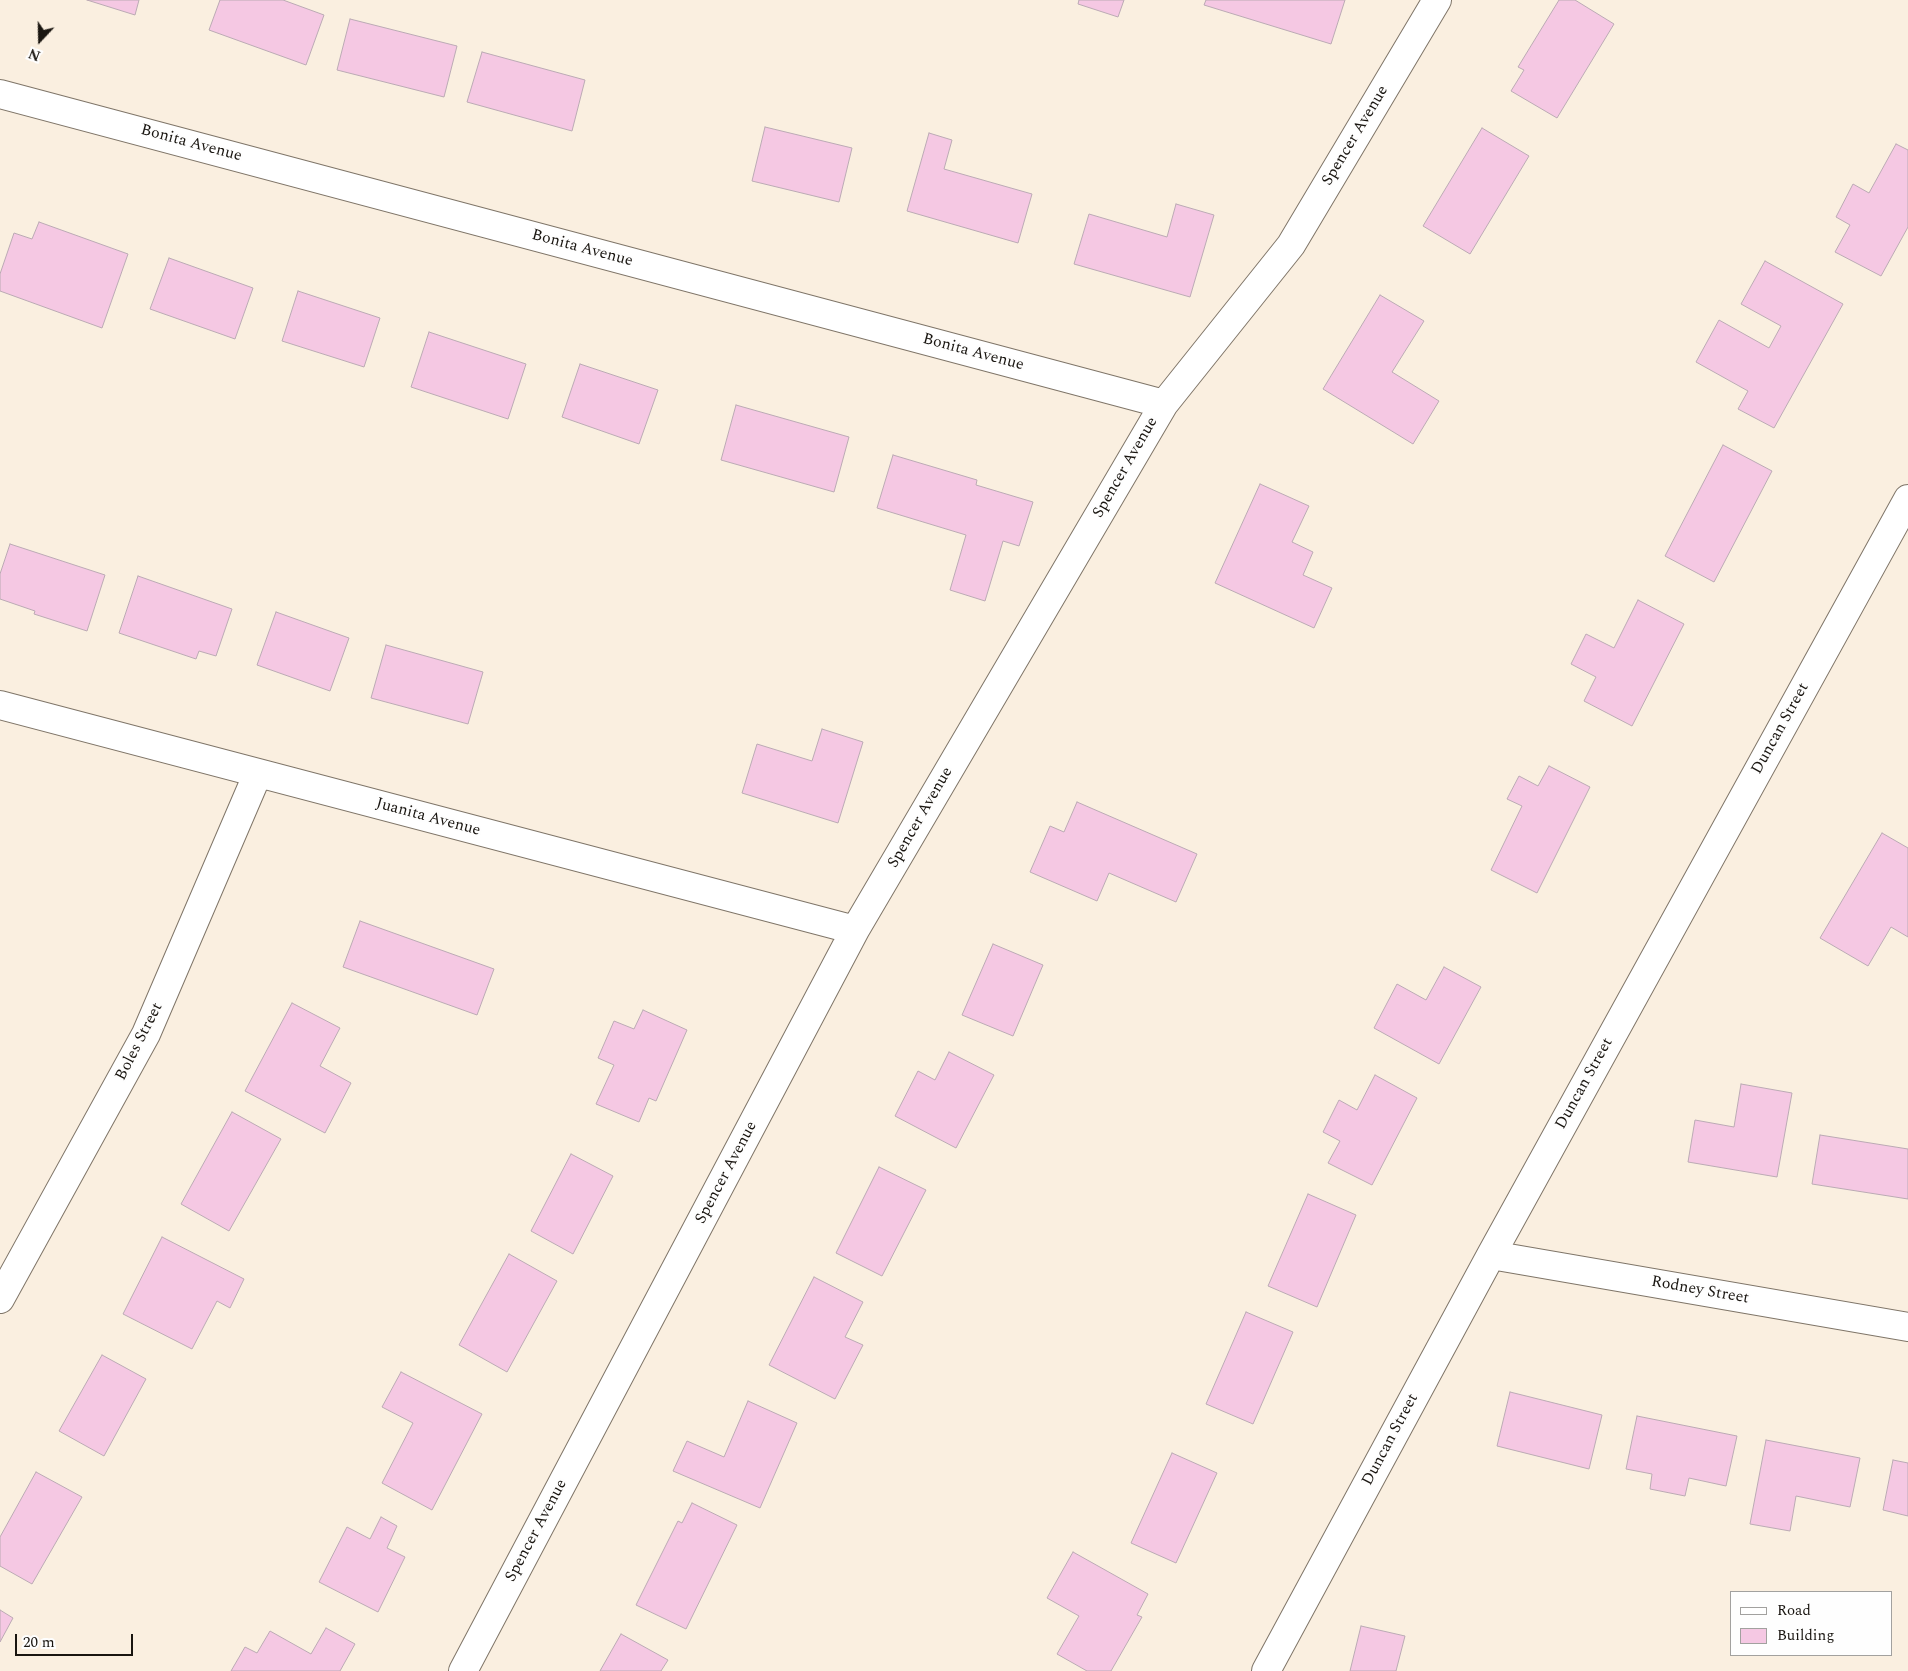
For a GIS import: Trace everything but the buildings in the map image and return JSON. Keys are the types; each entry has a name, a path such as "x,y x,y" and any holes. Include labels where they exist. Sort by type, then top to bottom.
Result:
{"street":[{"name":"Spencer Avenue","path":"463,1671 856,930 1164,404 1291,245 1437,0"},
{"name":"Bonita Avenue","path":"0,94 1164,404"},
{"name":"Duncan Street","path":"1266,1671 1491,1255 1908,499"},
{"name":"Juanita Avenue","path":"0,706 856,930"},
{"name":"Boles Street","path":"0,1299 146,1034 258,773"},
{"name":"Rodney Street","path":"1491,1255 1908,1326"}]}
